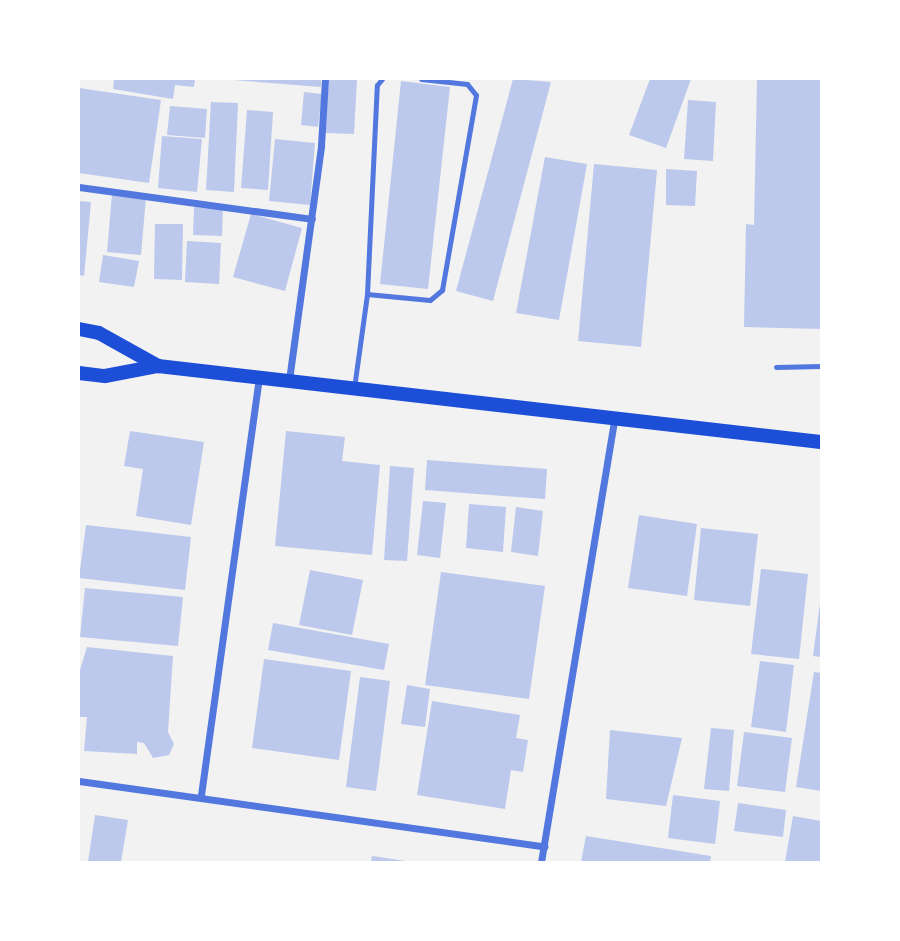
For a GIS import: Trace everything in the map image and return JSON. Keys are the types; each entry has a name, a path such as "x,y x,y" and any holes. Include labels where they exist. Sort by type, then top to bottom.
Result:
{"main road":[{"path":"79,329 99,333 158,366"},
{"path":"79,373 105,376 158,366 821,442"}],"street":[{"path":"289,380 312,219 325,79"},
{"path":"79,187 312,219"},
{"path":"201,795 259,378"},
{"path":"541,862 614,420"},
{"path":"79,781 201,795 544,846"}],"lane":[{"path":"355,388 367,294 377,85 382,79"},
{"path":"367,294 430,300 442,290 476,95 467,84 421,79"},
{"path":"776,367 821,366"}],"building":[{"path":"114,79 195,79 194,87 175,85 173,99 113,89"},
{"path":"220,79 321,79 321,87"},
{"path":"329,79 357,79 354,134 325,133"},
{"path":"513,79 551,82 493,301 456,291"},
{"path":"650,79 691,79 666,148 629,135"},
{"path":"757,79 821,79 821,329 744,327 746,224 754,225"},
{"path":"401,81 450,87 428,289 380,284"},
{"path":"79,88 161,100 149,183 79,173"},
{"path":"304,92 322,94 318,127 301,125"},
{"path":"688,100 716,102 713,161 684,159"},
{"path":"211,102 238,103 234,192 206,190"},
{"path":"170,106 207,109 205,138 167,135"},
{"path":"247,110 273,112 268,190 241,188"},
{"path":"162,136 202,139 197,192 158,188"},
{"path":"275,139 315,143 310,205 269,201"},
{"path":"545,157 587,164 559,320 516,313"},
{"path":"594,164 657,170 641,347 578,341"},
{"path":"666,169 697,171 695,206 666,205"},
{"path":"112,194 146,197 141,255 107,252"},
{"path":"79,201 91,202 84,276 79,275"},
{"path":"194,207 223,208 222,236 193,235"},
{"path":"251,214 302,228 285,291 233,277"},
{"path":"155,224 183,224 182,280 154,279"},
{"path":"187,241 221,243 219,284 185,282"},
{"path":"103,255 139,261 134,287 99,282"},
{"path":"130,431 204,442 191,525 136,516 143,469 124,466"},
{"path":"286,431 345,437 342,461 380,465 372,555 275,546"},
{"path":"427,460 547,469 545,499 425,490"},
{"path":"390,466 414,468 407,561 384,560"},
{"path":"423,501 446,503 440,558 417,555"},
{"path":"469,504 506,507 503,552 466,548"},
{"path":"516,507 543,511 538,556 511,552"},
{"path":"639,515 697,524 687,596 628,588"},
{"path":"86,525 191,537 185,590 79,578"},
{"path":"701,528 758,534 750,606 694,600"},
{"path":"761,569 808,574 799,659 751,654"},
{"path":"310,570 363,580 352,635 299,625"},
{"path":"441,572 545,586 529,699 425,685"},
{"path":"85,588 183,597 178,646 80,637"},
{"path":"821,603 821,657 813,656"},
{"path":"273,623 389,644 384,670 268,650"},
{"path":"87,647 173,656 168,732 174,744 169,755 153,758 144,743 137,742 137,754 84,751 87,717 80,717 79,673"},
{"path":"264,659 351,671 339,760 252,748"},
{"path":"760,661 794,665 786,732 751,727"},
{"path":"814,672 821,673 821,791 796,787"},
{"path":"360,677 390,681 376,791 346,787"},
{"path":"407,685 430,689 425,727 401,724"},
{"path":"432,701 520,715 516,738 528,740 523,772 511,770 505,809 417,795"},
{"path":"711,728 734,730 729,791 704,789"},
{"path":"610,730 682,738 666,806 606,799"},
{"path":"744,732 792,738 785,792 737,786"},
{"path":"673,795 720,801 715,844 668,838"},
{"path":"738,803 786,810 783,837 734,831"},
{"path":"95,815 128,820 121,862 88,862"},
{"path":"793,816 821,821 821,862 785,862"},
{"path":"586,836 711,856 710,862 581,862"},
{"path":"372,856 406,861 406,862 371,862"}]}
